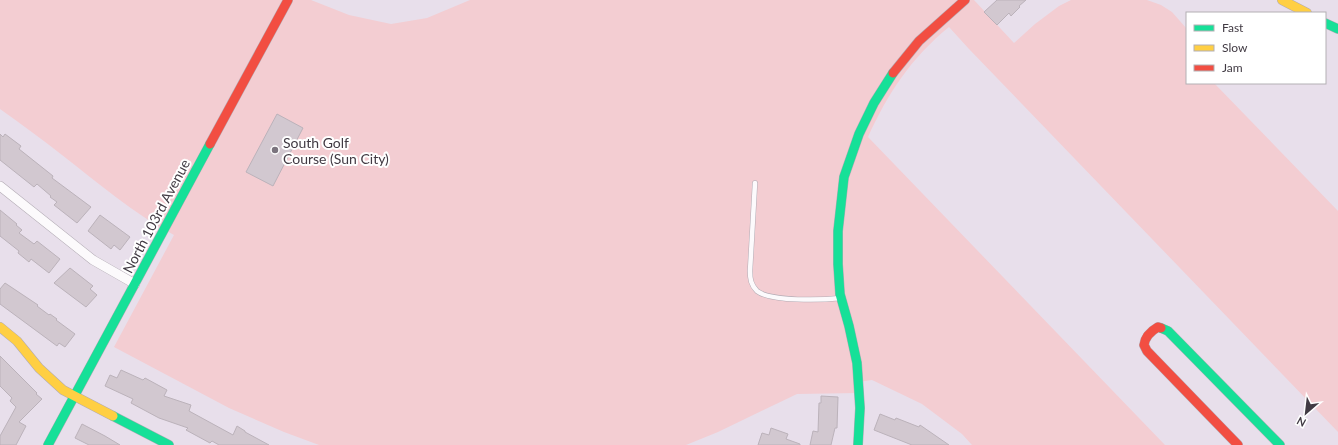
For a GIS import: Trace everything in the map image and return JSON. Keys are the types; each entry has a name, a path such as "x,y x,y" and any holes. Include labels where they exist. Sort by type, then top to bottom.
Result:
{"street":[{"name":"North 103rd Avenue","path":"48,445 288,0"},
{"path":"858,445 860,408 857,363 841,298 838,264 839,210 844,177 859,134 874,103 894,70 924,37 965,0"},
{"path":"1282,0 1305,12"},
{"path":"1326,23 1338,29"},
{"path":"0,186 93,260 135,284"},
{"path":"0,327 17,341 50,378 63,390 168,445"},
{"path":"1238,445 1147,351 1144,344 1145,340 1155,328 1158,327 1168,331 1280,445"}],"lane":[{"path":"755,183 750,271 753,286 765,295 782,298 823,300 841,298"}],"shaded area":[{"name":"South Golf Course (Sun City)","path":"0,0 311,0 349,15 391,24 427,18 470,0 974,0 1014,43 1035,24 1059,6 1071,0 1147,0 1161,5 1172,12 1186,28 1186,84 1215,84 1338,211 1338,432 949,27 923,51 902,77 892,91 868,137 1165,445 972,445 962,434 922,404 872,380 858,382 859,393 797,394 718,432 686,445 319,445 284,432 229,408 114,347 174,235 144,217 102,187 47,143 0,109"}],"building":[{"path":"997,0 1026,0 1011,16 1009,13 997,25 984,12"},
{"name":"South Golf Course (Sun City)","path":"277,114 303,128 273,186 246,172"},
{"path":"0,134 3,137 5,134 21,146 19,149 53,176 52,178 91,207 77,223 54,205 57,202 37,184 34,187 0,160"},
{"path":"0,210 22,230 19,233 34,244 37,241 60,259 49,273 31,259 29,262 18,253 19,251 0,236"},
{"path":"100,215 130,237 120,250 114,245 111,249 88,231"},
{"path":"70,268 93,286 90,289 97,295 86,307 54,283"},
{"path":"5,283 38,305 37,306 57,319 56,320 75,334 65,347 59,343 57,346 0,304 0,289"},
{"path":"0,356 42,399 19,422 26,426 16,445 0,445 0,436 16,407 10,401 12,398 0,386"},
{"path":"121,370 143,380 145,378 167,390 164,396 191,405 189,411 233,435 237,426 269,445 219,445 212,441 210,443 186,430 188,428 159,418 131,403 133,399 105,386 110,375 117,378"},
{"path":"821,396 838,397 837,428 835,428 831,445 810,445 813,431 818,432 819,403 821,403"},
{"path":"880,414 895,420 896,418 919,427 920,425 949,445 912,445 874,430"},
{"path":"82,424 120,445 89,445 75,438"},
{"path":"771,428 788,434 786,439 800,445 758,445 762,433 769,435"}],"traffic: fast":[{"path":"1326,23 1338,29"},
{"path":"858,445 860,408 857,363 840,294 838,231 844,177 859,134 874,103 893,73"},
{"path":"48,445 210,144"},
{"path":"1161,328 1168,331 1280,445"},
{"path":"113,416 169,445"}],"traffic: slow":[{"path":"1282,0 1305,12"},
{"path":"0,327 17,341 39,368 63,390 113,416"}],"traffic: jam":[{"path":"210,144 288,0"},
{"path":"893,73 919,41 965,0"},
{"path":"1161,328 1158,327 1147,337 1144,345 1147,351 1238,445"}],"place":[{"name":"South Golf Course (Sun City)","path":"275,150"}]}
